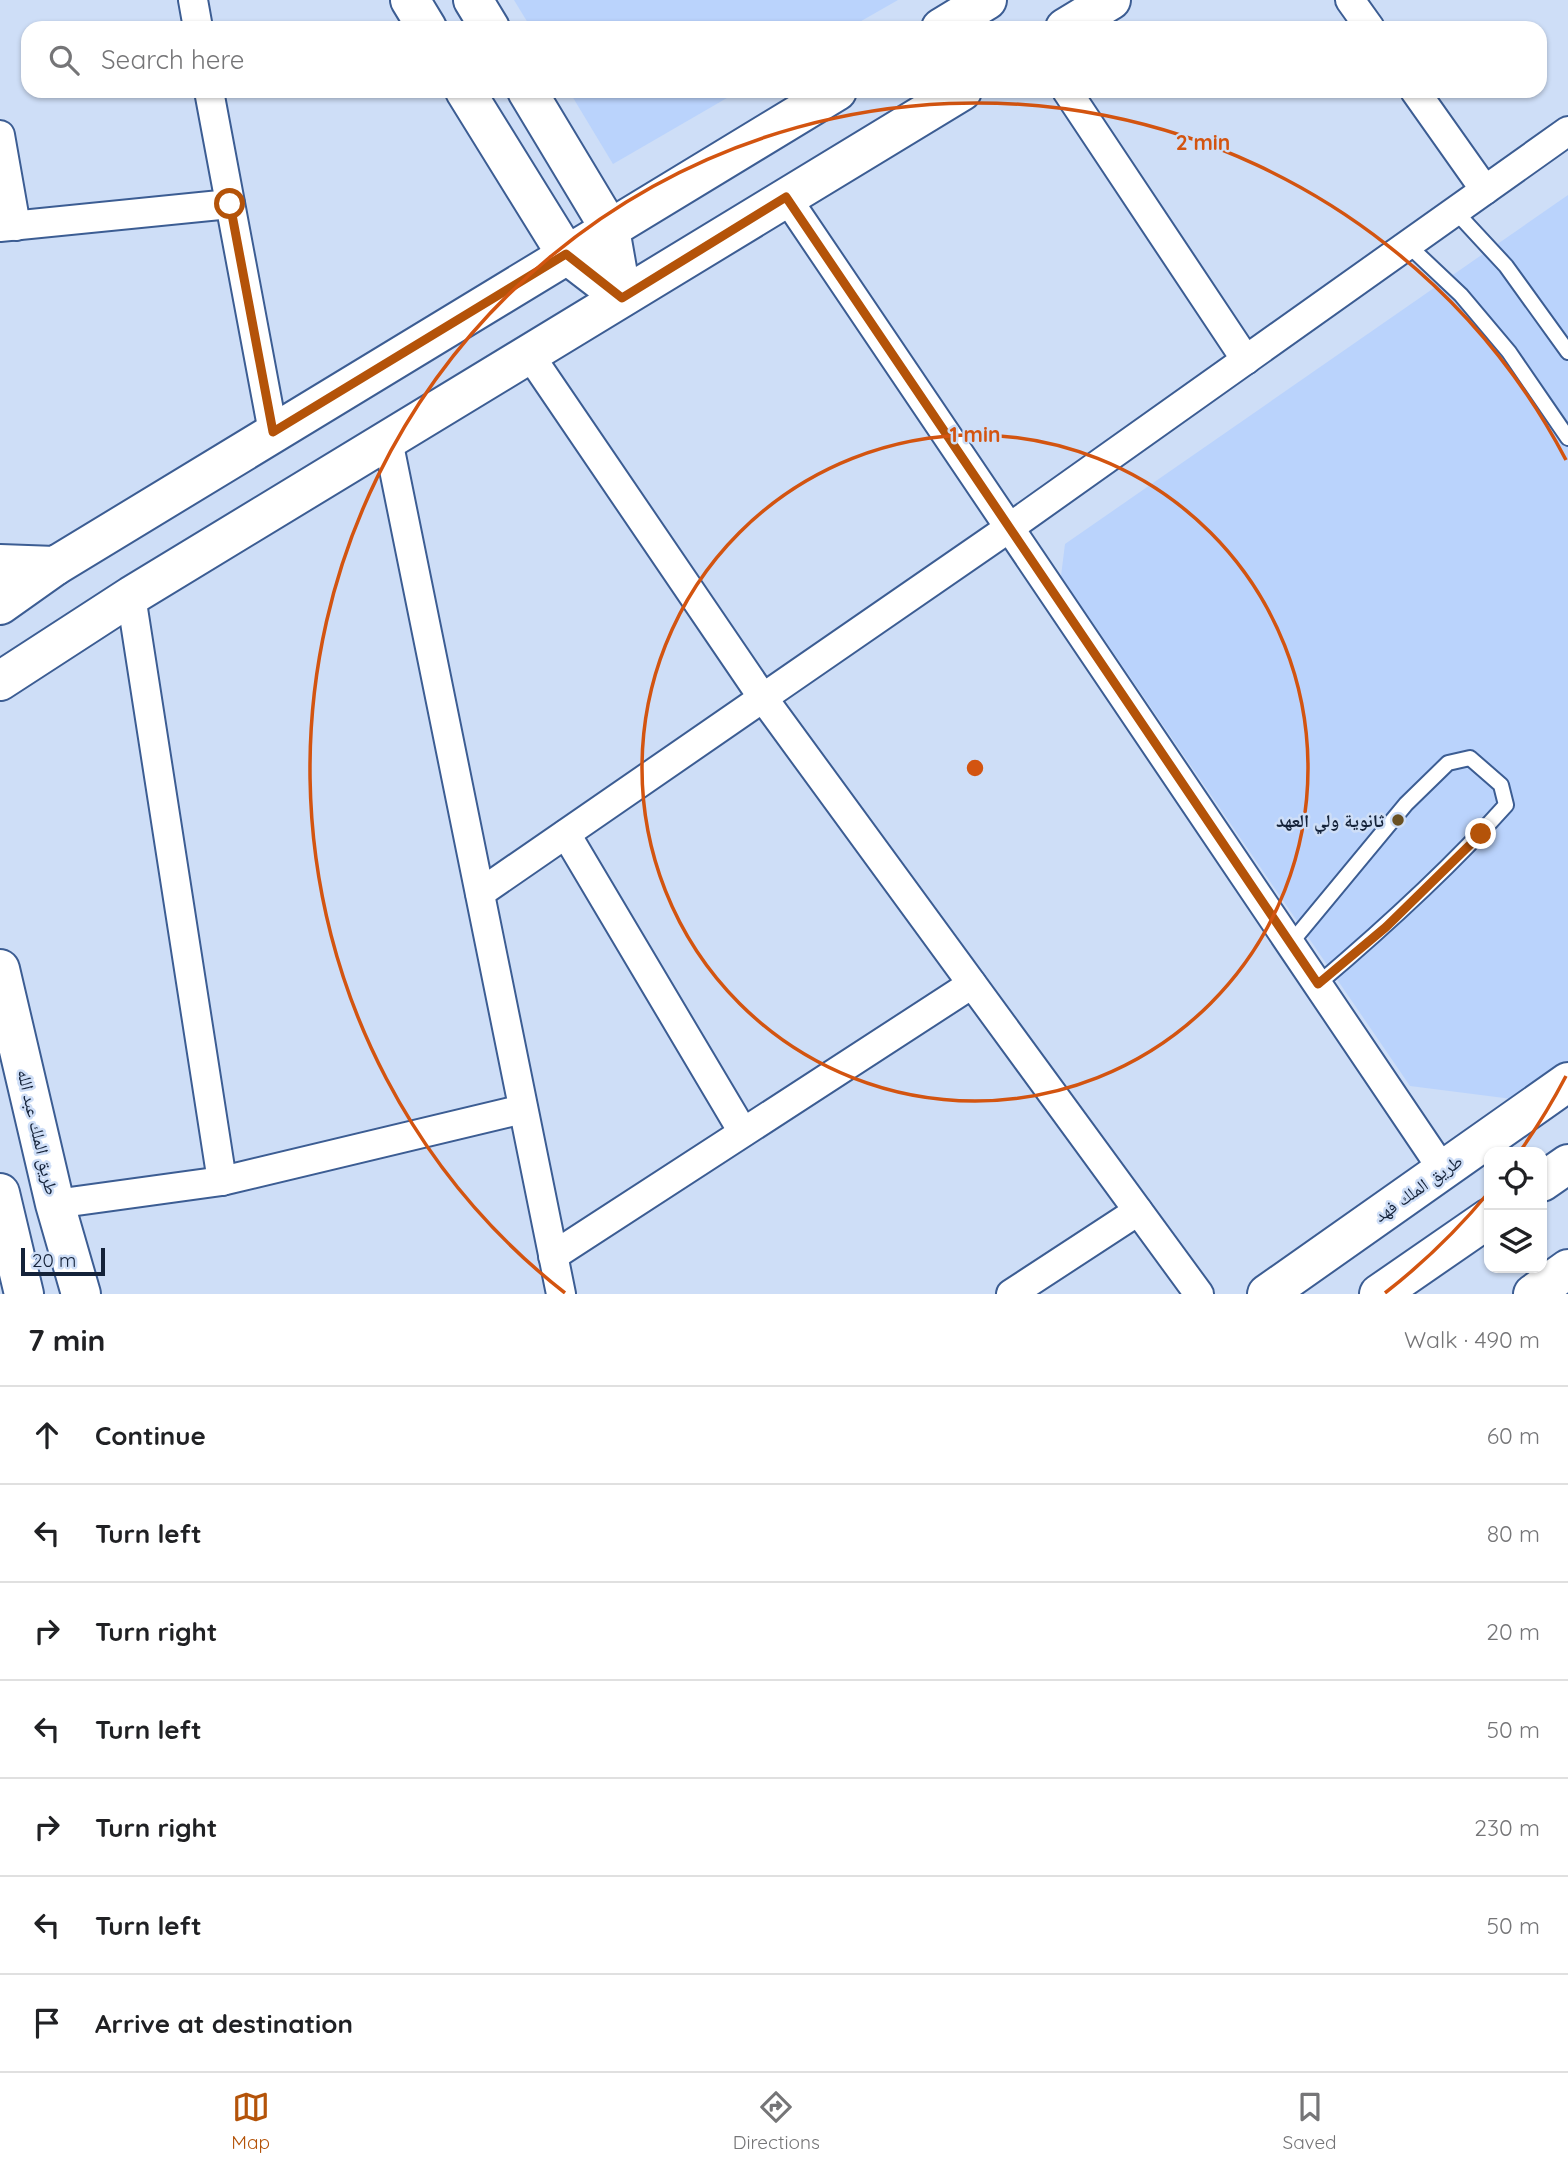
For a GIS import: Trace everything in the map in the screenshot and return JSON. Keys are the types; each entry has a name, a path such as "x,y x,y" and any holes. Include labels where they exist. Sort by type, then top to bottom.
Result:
{"main road":[{"path":"410,0 423,21"},
{"path":"473,0 486,21"},
{"path":"952,21 987,0"},
{"path":"1076,21 1111,0"},
{"path":"470,98 566,254 622,298"},
{"path":"531,98 610,229 622,298"},
{"path":"0,605 55,566 273,432 825,98"},
{"path":"0,681 131,596 949,98"},
{"path":"0,564 55,566"},
{"path":"0,655 90,623"},
{"name":"طريق الملك عبد الله","path":"0,970 55,1204 81,1294"},
{"name":"طريق الملك فهد","path":"1267,1294 1568,1082"},
{"path":"1547,1179 1568,1164"},
{"path":"0,1193 24,1294"},
{"path":"1379,1294 1484,1221"},
{"path":"1533,1294 1568,1269"}],"street":[{"path":"192,0 196,21"},
{"path":"1350,0 1365,21"},
{"path":"210,98 273,432"},
{"path":"1072,98 1246,360"},
{"path":"1420,98 1485,190"},
{"path":"480,892 1009,528 1568,131"},
{"path":"0,135 8,226 230,204"},
{"path":"786,197 1443,1170"},
{"path":"529,354 763,698 1199,1294"},
{"path":"388,440 561,1294"},
{"path":"131,596 222,1181"},
{"path":"566,834 743,1132"},
{"path":"553,1256 972,984"},
{"path":"55,1204 222,1181 523,1109"},
{"path":"1011,1294 1138,1211"}],"lane":[{"path":"1455,211 1506,266 1568,352"},
{"path":"1408,245 1461,295 1509,352 1568,438"},
{"path":"1290,944 1406,804 1448,763 1470,758 1501,785 1506,805 1481,834 1386,927 1318,984"}],"shaded area":[{"path":"514,0 898,0 861,21 527,21"},
{"path":"573,98 727,98 613,164"},
{"name":"ثانوية ولي العهد","path":"1568,195 1568,1063 1520,1100 1410,1086 1061,576 1065,544"}],"place":[{"name":"ثانوية ولي العهد","path":"1398,820"}],"route":[{"path":"230,204 273,432 566,254 622,298 786,197 1318,984 1386,927 1481,834"}]}
